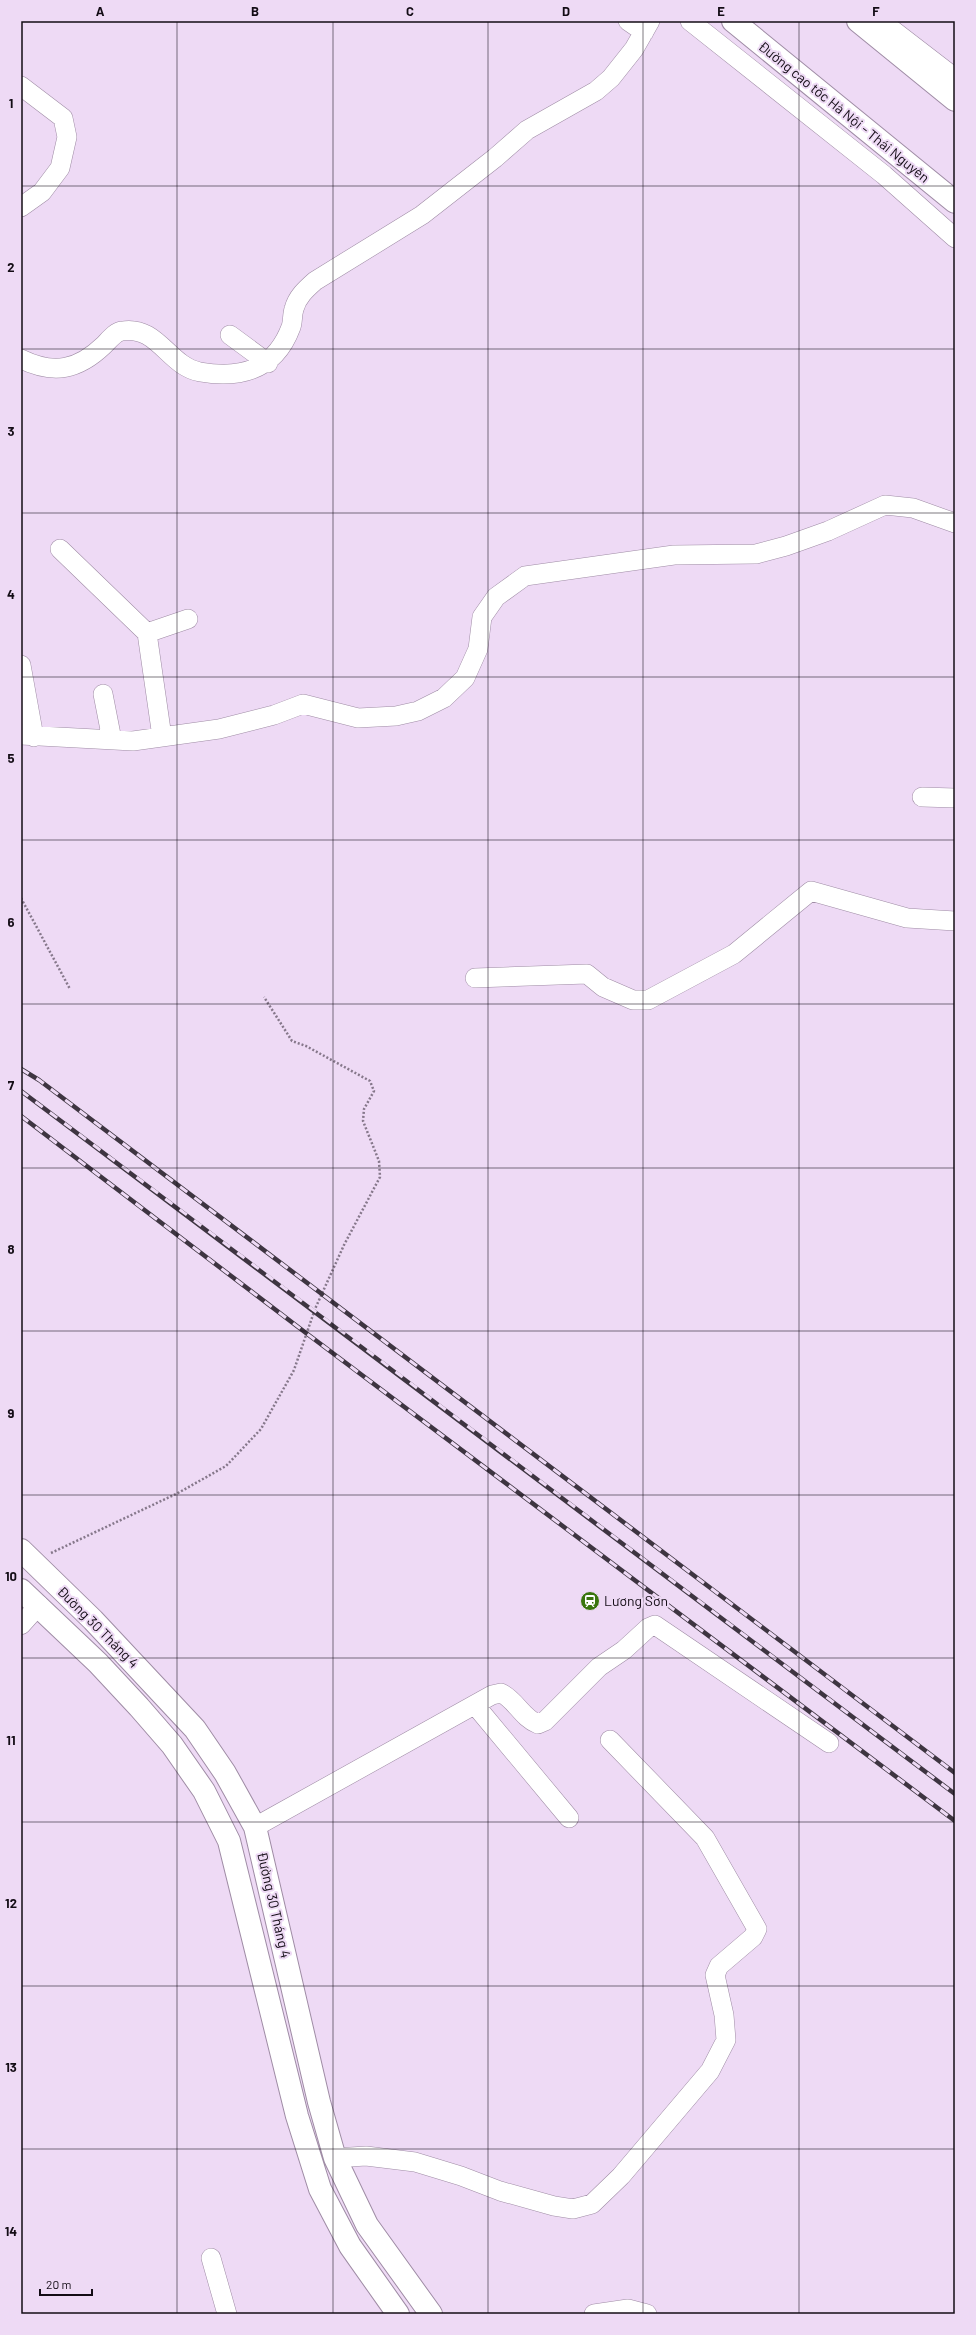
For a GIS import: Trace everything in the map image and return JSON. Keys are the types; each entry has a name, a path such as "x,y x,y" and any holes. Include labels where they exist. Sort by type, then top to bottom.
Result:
{"highway":[{"name":"Đường cao tốc Hà Nội - Thái Nguyên","path":"733,21 955,202"},
{"path":"858,21 955,100"},
{"name":"Đường 30 Tháng 4","path":"27,1556 93,1620 195,1729 225,1773 255,1827 319,2102 335,2158 367,2225 431,2314"},
{"name":"Đường 30 Tháng 4","path":"21,1590 39,1605 98,1663 172,1745 204,1791 229,1841 297,2116 320,2189 350,2246 398,2314"},
{"path":"229,1841 255,1827"}],"street":[{"path":"21,359 29,363 57,369 80,365 119,331 133,329 153,336 179,361 198,371 247,373 268,362 283,344 291,326 294,309 301,294 315,280 422,215 495,158 527,130 596,91 624,62 647,26 628,21"},
{"path":"690,21 884,175 955,238"},
{"path":"881,21 955,78"},
{"path":"21,86 63,118 67,137 60,168 42,192 21,207"},
{"path":"230,335 268,362"},
{"path":"21,665 27,736 133,741 220,730 274,715 303,704 358,718 396,716 418,710 444,698 465,678 478,649 482,617 496,597 525,576 674,555 756,554 786,546 828,531 885,505 913,508 955,523"},
{"path":"60,549 147,633 162,737"},
{"path":"147,633 188,619"},
{"path":"103,694 112,740"},
{"path":"922,797 955,798"},
{"path":"475,978 587,974 603,987 633,1000 648,1000 734,954 811,891 908,918 955,921"},
{"path":"21,1625 39,1605"},
{"path":"255,1827 475,1705 501,1693 509,1696 531,1722 538,1724 545,1721 599,1667 624,1650 648,1628 655,1624 829,1743"},
{"path":"475,1705 569,1818"},
{"path":"335,2158 366,2156 415,2162 461,2176 500,2191 554,2206 573,2209 592,2204 621,2176 710,2071 726,2040 724,2015 715,1975 719,1966 753,1937 757,1929 705,1838 610,1740"},
{"path":"211,2258 227,2314"},
{"path":"594,2314 628,2309 647,2314"}],"path":[{"path":"21,898 70,989"},
{"path":"27,1556 178,1493 226,1466 261,1428 294,1370 317,1304 344,1245 380,1178 379,1161 363,1121 364,1109 374,1091 370,1081 306,1046 292,1041 264,997"}],"railway":[{"path":"21,1069 39,1080 955,1773"},
{"path":"21,1091 955,1794"},
{"path":"21,1116 306,1333 955,1821"}],"place":[{"name":"Lương Sơn","path":"590,1601"}]}
